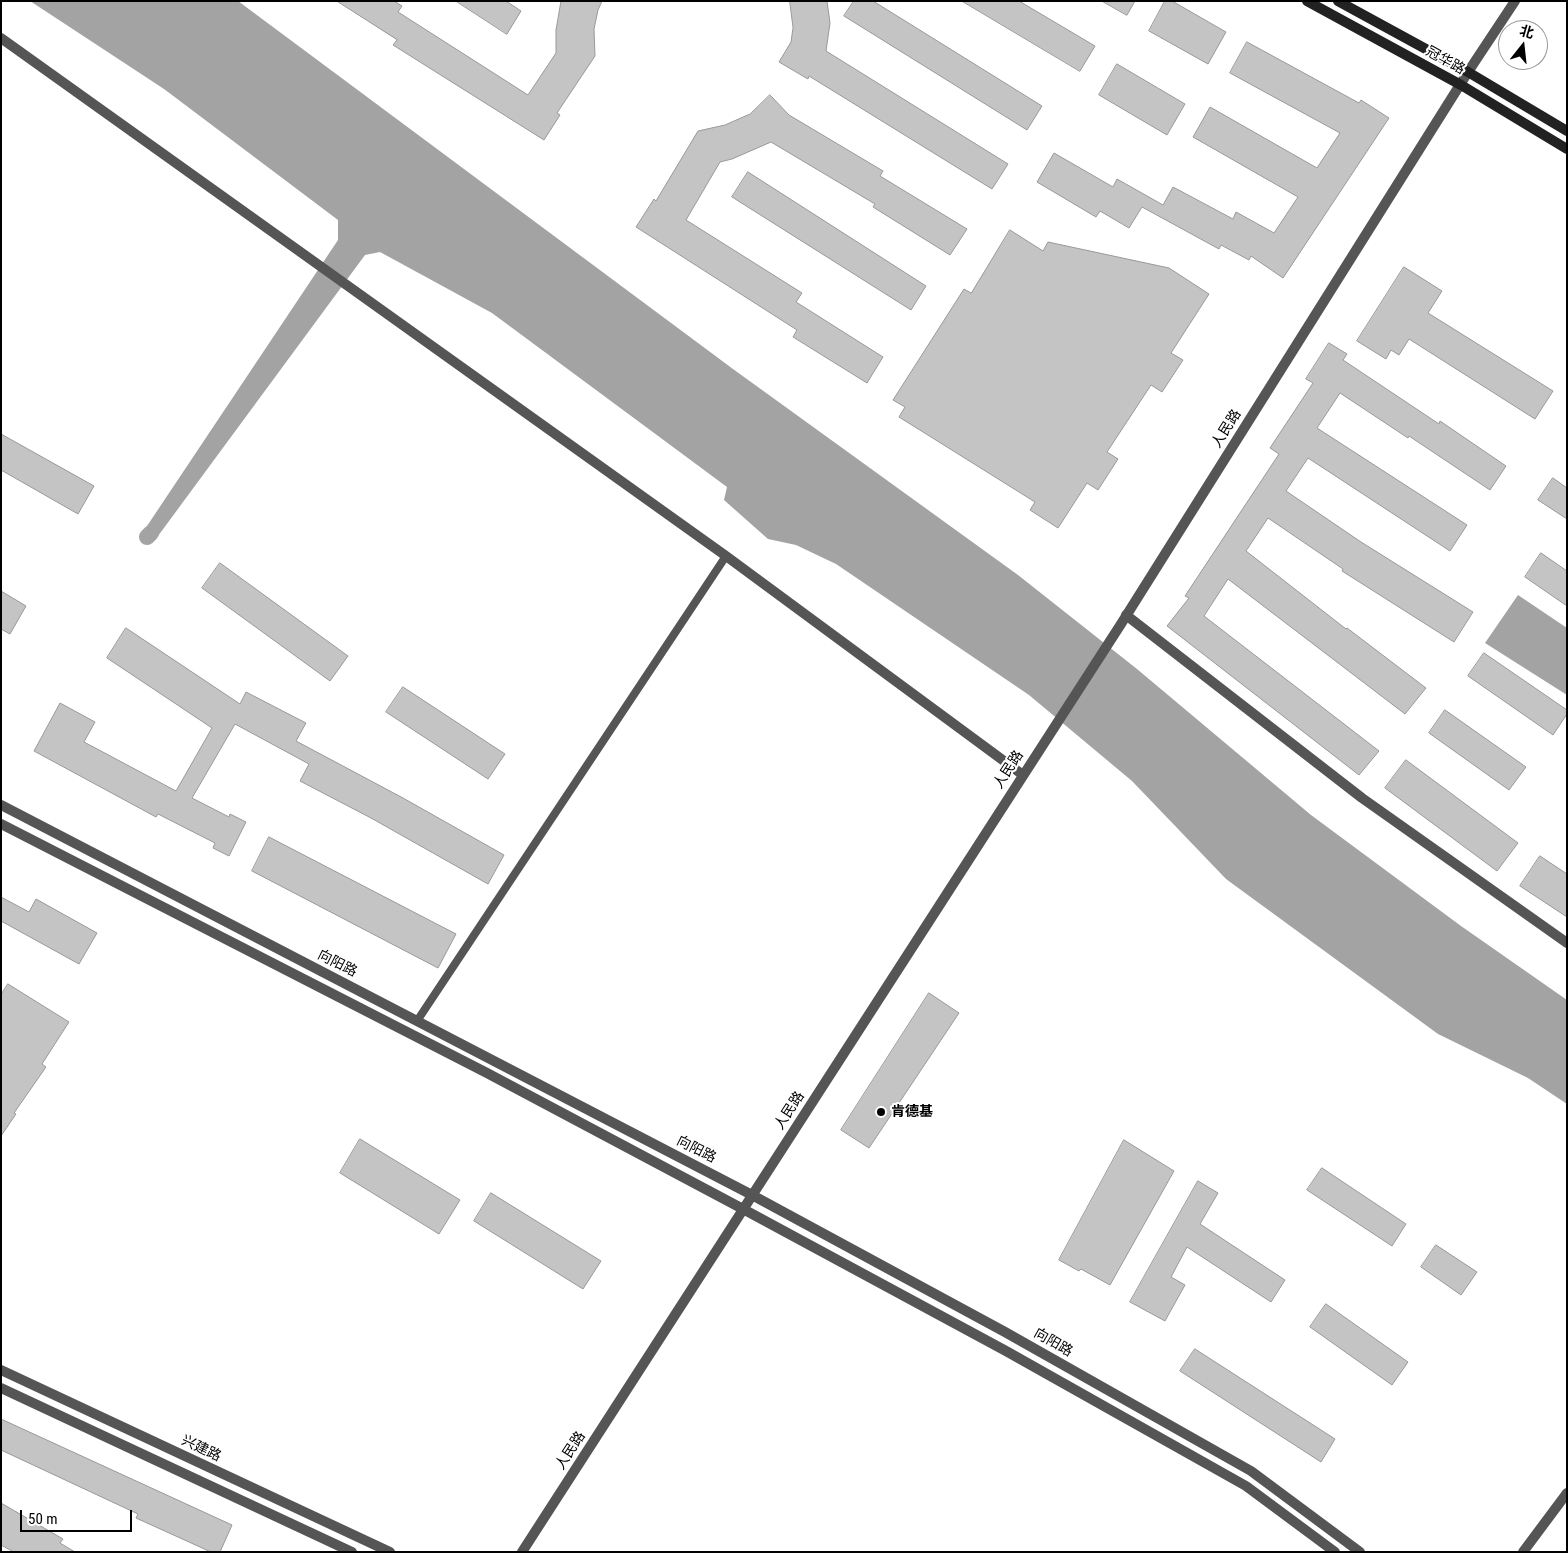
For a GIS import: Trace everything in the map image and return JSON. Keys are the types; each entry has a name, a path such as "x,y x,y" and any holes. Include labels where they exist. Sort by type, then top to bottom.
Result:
{"main road":[{"name":"冠华路","path":"1307,1 1461,85 1567,149"},
{"name":"冠华路","path":"1338,1 1468,72 1567,131"}],"street":[{"name":"人民路","path":"522,1552 1126,615 1468,72 1515,1"},
{"path":"1,38 726,556 1023,775"},
{"path":"1126,615 1362,798 1567,943"},
{"name":"向阳路","path":"1,805 752,1195 1005,1332 1251,1471 1360,1552"},
{"name":"向阳路","path":"1,824 478,1069 1006,1351 1246,1486 1335,1552"},
{"name":"兴建路","path":"1,1370 390,1552"},
{"path":"1,1388 352,1552"},
{"path":"1523,1552 1567,1493"}],"lane":[{"path":"417,1021 726,556"}],"shaded area":[{"path":"30,1 238,1 733,369 1018,575 1137,669 1311,815 1461,926 1567,1000 1567,1104 1528,1078 1438,1034 1226,879 1132,781 1029,695 836,564 796,545 768,539 724,500 727,487 492,313 380,252 365,255 158,536 145,529 338,240 338,220 164,89"},
{"path":"1518,595 1567,628 1567,695 1485,643"}],"building":[{"path":"337,1 394,1 402,6 398,12 528,95 556,53 556,30 561,1 602,1 594,29 595,56 557,113 560,115 544,140 393,45 397,40"},
{"path":"456,1 506,1 521,11 507,34"},
{"path":"790,1 827,1 830,23 826,51 1008,164 992,189 809,76 808,79 779,62 791,42 793,28"},
{"path":"854,1 873,1 1042,106 1027,130 844,16"},
{"path":"962,1 1019,1 1095,46 1080,71"},
{"path":"1102,1 1135,1 1127,15"},
{"path":"1165,1 1172,1 1226,32 1208,64 1149,31"},
{"path":"1247,42 1359,103 1361,100 1389,118 1283,278 1251,256 1249,260 1221,245 1219,249 1142,207 1129,228 1100,211 1096,217 1037,182 1054,153 1113,187 1117,179 1163,205 1173,187 1233,219 1236,212 1274,233 1298,197 1193,137 1210,107 1317,168 1340,133 1230,73"},
{"path":"1117,64 1185,104 1167,135 1099,95"},
{"path":"770,95 789,115 883,171 880,176 967,229 950,255 873,207 875,204 771,142 732,159 720,162 686,220 802,293 796,302 883,357 867,383 793,337 797,330 636,227 654,199 656,201 698,131 725,125 750,114"},
{"path":"748,172 926,286 911,310 732,197"},
{"path":"1010,230 1043,251 1048,242 1169,268 1209,294 1171,353 1183,360 1162,392 1151,385 1107,452 1118,459 1098,490 1087,483 1058,528 1030,510 1035,502 899,417 905,407 893,400 964,289 971,293"},
{"path":"1404,267 1442,291 1428,313 1553,391 1535,419 1409,339 1399,355 1391,350 1386,359 1357,341"},
{"path":"1329,343 1347,354 1343,360 1439,424 1440,421 1506,466 1490,490 1340,393 1317,428 1467,525 1450,551 1308,458 1286,491 1361,542 1473,612 1454,642 1342,571 1343,569 1268,518 1246,551 1346,629 1426,688 1405,714 1228,579 1204,616 1379,751 1359,775 1167,626 1189,598 1185,596 1279,454 1270,448 1313,383 1306,379"},
{"path":"1,434 94,486 78,514 1,470"},
{"path":"1553,478 1567,488 1567,519 1538,500"},
{"path":"1541,553 1567,571 1567,606 1525,577"},
{"path":"220,563 348,656 330,681 202,588"},
{"path":"1,591 26,606 10,634 1,629"},
{"path":"126,628 240,704 246,692 306,723 296,741 504,855 488,884 371,818 300,781 309,764 235,724 192,798 229,817 230,814 246,822 229,856 213,848 215,843 158,814 156,817 34,751 60,703 95,722 84,742 176,791 212,728 107,658"},
{"path":"1484,653 1567,710 1567,714 1553,735 1468,676"},
{"path":"403,687 505,754 488,779 386,712"},
{"path":"1445,710 1526,767 1509,790 1429,733"},
{"path":"1406,760 1518,843 1497,871 1385,788"},
{"path":"269,837 456,934 438,968 252,871"},
{"path":"1540,856 1567,874 1567,917 1520,886"},
{"path":"1,897 29,912 36,899 97,933 79,964 1,921"},
{"path":"8,984 69,1022 42,1064 46,1067 14,1113 16,1114 1,1136 1,995"},
{"path":"929,993 959,1013 869,1148 841,1130"},
{"path":"360,1139 460,1200 439,1234 340,1173"},
{"path":"1124,1140 1174,1171 1110,1285 1081,1269 1079,1271 1059,1260"},
{"path":"1322,1168 1406,1224 1392,1246 1307,1190"},
{"path":"1198,1181 1218,1193 1200,1224 1285,1280 1271,1302 1187,1247 1171,1277 1185,1285 1165,1321 1130,1302"},
{"path":"491,1193 601,1261 583,1289 474,1221"},
{"path":"1436,1245 1477,1272 1461,1295 1421,1267"},
{"path":"1326,1304 1408,1362 1392,1385 1310,1327"},
{"path":"1195,1349 1335,1439 1321,1462 1180,1371"},
{"path":"1,1419 232,1525 220,1552 211,1552 136,1518 138,1514 1,1450"},
{"path":"1,1503 63,1539 60,1543 75,1552 14,1552 1,1545"}],"waterway":[{"path":"147,537 151,533"}],"place":[{"name":"肯德基","path":"881,1112"}]}
